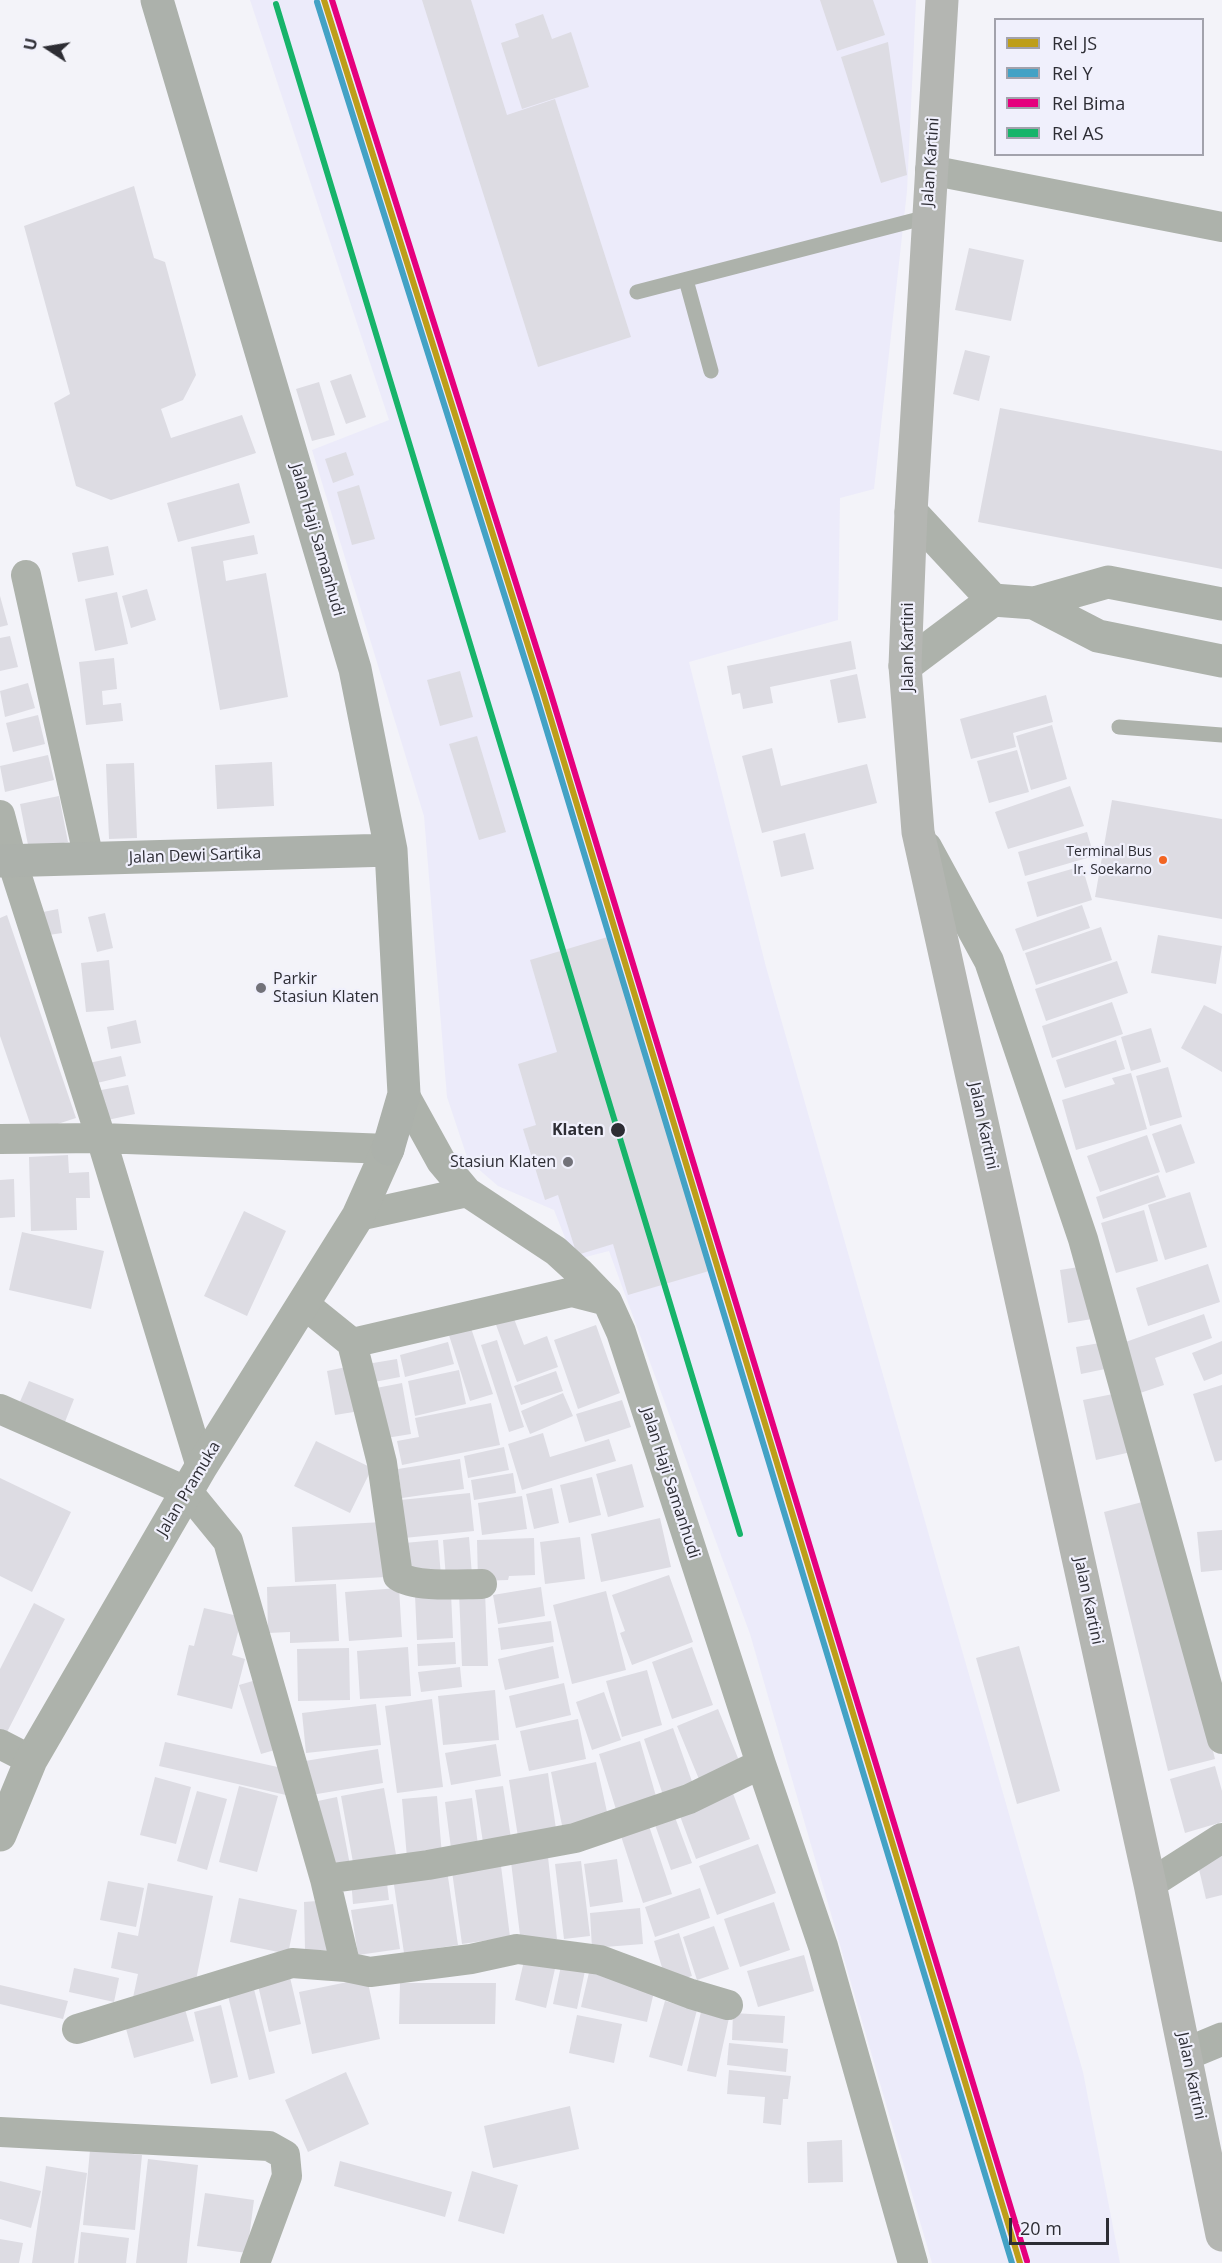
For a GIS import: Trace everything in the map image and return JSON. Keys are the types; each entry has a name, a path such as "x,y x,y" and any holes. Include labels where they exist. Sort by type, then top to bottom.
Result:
{"highway":[{"name":"Jalan Kartini","path":"942,0 927,218 905,666 918,832 1186,2054 1214,2144 1222,2235"}],"main road":[{"name":"Jalan Haji Samanhudi","path":"157,0 355,669 391,850 404,1094 388,1149"},
{"name":"Jalan Dewi Sartika","path":"6,861 391,850"}],"street":[{"path":"930,170 1222,227"},
{"path":"911,512 993,600"},
{"path":"26,575 89,859"},
{"path":"905,666 993,600 1034,603 1108,582 1222,604"},
{"path":"1098,636 1108,582"},
{"path":"1034,603 1098,636 1222,661"},
{"path":"0,815 6,861 100,1138 194,1479 228,1541 325,1879 346,1967"},
{"path":"918,832 989,961 1083,1239 1222,1739"},
{"name":"Jalan Haji Samanhudi","path":"404,1094 441,1161 467,1192 556,1251 607,1301 621,1332 760,1764 823,1946 913,2263"},
{"path":"0,1139 100,1138 388,1149"},
{"name":"Jalan Pramuka","path":"0,1835 31,1760 194,1479 305,1305 358,1216 388,1149"},
{"path":"358,1216 467,1192"},
{"path":"352,1343 572,1292 607,1301"},
{"path":"305,1305 352,1343 382,1463 398,1576 405,1581 483,1584"},
{"path":"0,1409 194,1479"},
{"path":"0,1744 31,1760"},
{"path":"325,1879 429,1865 575,1839 689,1798 760,1764"},
{"path":"1150,1884 1222,1838"},
{"path":"77,2029 292,1963 346,1967 370,1972 471,1959 517,1949 600,1960 691,1994 728,2005"},
{"path":"1186,2054 1222,2039"},
{"path":"0,2132 269,2146 279,2150 285,2156 287,2176 255,2263"}],"lane":[{"path":"637,292 927,218"},
{"path":"686,280 711,371"},
{"path":"1119,727 1222,735"}],"shaded area":[{"path":"250,0 916,0 907,191 874,489 840,498 838,620 689,662 766,967 1083,2072 1120,2263 932,2263 750,1634 609,1251 574,1260 554,1210 498,1186 468,1160 447,1097 424,816 312,450 389,420"}],"building":[{"path":"422,0 471,0 507,115 555,99 631,337 538,367"},
{"path":"820,0 873,0 885,35 837,51"},
{"path":"543,14 552,39 571,32 589,87 522,109 501,43 519,37 515,24"},
{"path":"888,42 907,175 881,183 841,57"},
{"path":"134,186 154,258 165,262 196,375 183,400 161,409 171,438 242,415 256,453 111,500 76,486 54,403 70,394 24,226"},
{"path":"969,248 1024,260 1011,321 955,310"},
{"path":"965,350 990,356 979,401 953,394"},
{"path":"351,374 366,417 346,424 330,381"},
{"path":"319,382 335,435 312,441 296,389"},
{"path":"1000,408 1222,451 1222,569 978,522"},
{"path":"346,452 354,475 333,483 325,459"},
{"path":"239,483 250,523 178,542 167,503"},
{"path":"359,485 375,539 352,545 337,492"},
{"path":"254,535 258,554 223,561 226,581 266,573 288,697 220,710 191,547"},
{"path":"108,546 114,575 78,582 72,553"},
{"path":"147,589 156,620 131,628 122,596"},
{"path":"117,592 128,644 95,651 85,599"},
{"path":"0,596 8,625 0,627"},
{"path":"10,636 18,667 0,671 0,638"},
{"path":"851,641 856,669 770,687 773,703 743,709 740,693 732,695 727,666"},
{"path":"114,658 117,689 102,691 103,705 121,703 123,721 86,725 79,662"},
{"path":"460,671 473,717 440,726 427,680"},
{"path":"857,674 866,718 838,723 830,680"},
{"path":"28,683 35,708 5,717 0,691"},
{"path":"1046,695 1053,722 1013,733 1016,747 971,759 960,719"},
{"path":"38,715 45,744 13,752 6,723"},
{"path":"1052,725 1067,779 1031,790 1016,736"},
{"path":"477,736 506,832 479,840 449,744"},
{"path":"772,748 781,786 867,764 877,803 762,833 742,756"},
{"path":"1017,750 1029,792 989,803 977,761"},
{"path":"48,755 54,780 5,792 0,766"},
{"path":"272,762 274,806 217,809 215,765"},
{"path":"134,763 137,838 109,839 106,764"},
{"path":"1070,786 1084,826 1008,849 995,812"},
{"path":"59,796 68,842 29,850 20,804"},
{"name":"Terminal Bus Ir. Soekarno","path":"1112,800 1222,819 1222,919 1095,897"},
{"path":"1087,832 1094,856 1025,876 1018,852"},
{"path":"805,833 814,869 781,877 773,841"},
{"path":"1082,866 1092,900 1037,917 1027,882"},
{"path":"1082,905 1090,928 1023,951 1015,929"},
{"path":"58,909 62,933 42,936 38,913"},
{"path":"105,913 113,948 97,952 88,917"},
{"path":"7,915 76,1118 33,1132 0,1036 0,918"},
{"path":"1101,927 1112,960 1036,985 1025,953"},
{"path":"1158,935 1222,946 1216,984 1151,973"},
{"path":"611,936 709,1271 628,1295 613,1244 577,1255 558,1195 545,1200 523,1129 536,1125 518,1064 557,1052 530,960"},
{"path":"109,960 114,1010 86,1012 81,963"},
{"path":"1117,961 1128,993 1046,1021 1035,989"},
{"path":"1112,1002 1123,1034 1052,1058 1042,1026"},
{"path":"1204,1005 1222,1014 1222,1072 1181,1048"},
{"path":"136,1020 141,1043 111,1049 107,1027"},
{"path":"1151,1028 1161,1062 1131,1071 1121,1037"},
{"path":"1116,1040 1125,1069 1065,1088 1056,1060"},
{"path":"121,1056 126,1076 93,1084 89,1063"},
{"path":"1168,1067 1182,1117 1150,1126 1136,1076"},
{"path":"1131,1073 1147,1129 1076,1150 1062,1100 1115,1084 1112,1078"},
{"path":"128,1085 135,1114 103,1121 96,1091"},
{"path":"1181,1124 1195,1163 1166,1173 1152,1134"},
{"path":"1147,1135 1160,1172 1100,1192 1087,1156"},
{"path":"68,1155 69,1173 89,1172 90,1198 76,1198 77,1230 31,1231 29,1157"},
{"path":"1158,1175 1166,1197 1103,1219 1096,1197"},
{"path":"14,1179 15,1217 0,1218 0,1180"},
{"path":"1190,1192 1207,1247 1165,1260 1148,1205"},
{"path":"1144,1210 1158,1261 1116,1273 1101,1223"},
{"path":"244,1211 286,1231 247,1316 204,1296"},
{"path":"22,1232 104,1251 91,1309 9,1290"},
{"path":"1208,1264 1220,1302 1148,1326 1136,1288"},
{"path":"1085,1266 1092,1319 1068,1323 1060,1270"},
{"path":"1204,1314 1212,1338 1155,1358 1164,1385 1137,1394 1120,1344"},
{"path":"513,1316 524,1345 547,1336 558,1367 517,1382 495,1322"},
{"path":"469,1322 493,1394 470,1401 447,1329"},
{"path":"596,1325 620,1393 578,1409 554,1340"},
{"path":"497,1340 524,1427 509,1432 481,1345"},
{"path":"1222,1341 1222,1374 1204,1381 1192,1353"},
{"path":"448,1342 454,1364 405,1377 400,1355"},
{"path":"1100,1343 1105,1369 1081,1374 1076,1347"},
{"path":"397,1359 400,1377 364,1384 361,1365"},
{"path":"351,1366 360,1411 335,1415 327,1371"},
{"path":"459,1370 466,1404 415,1416 408,1381"},
{"path":"556,1371 563,1391 521,1405 514,1386"},
{"path":"29,1381 74,1399 61,1432 15,1413"},
{"path":"402,1383 411,1434 380,1439 371,1389"},
{"path":"1222,1385 1222,1460 1215,1462 1193,1394"},
{"path":"563,1393 573,1416 530,1434 521,1411"},
{"path":"1118,1393 1131,1452 1096,1460 1083,1400"},
{"path":"622,1400 631,1427 585,1442 576,1414"},
{"path":"491,1403 500,1445 402,1465 397,1441 419,1437 415,1418"},
{"path":"543,1433 550,1457 609,1439 616,1461 522,1490 508,1444"},
{"path":"316,1441 372,1468 350,1513 294,1486"},
{"path":"504,1447 509,1470 468,1478 464,1456"},
{"path":"460,1459 464,1489 402,1498 398,1469"},
{"path":"632,1464 644,1507 608,1517 596,1474"},
{"path":"513,1473 516,1493 474,1500 471,1480"},
{"path":"592,1477 601,1515 569,1523 560,1485"},
{"path":"0,1478 71,1512 32,1592 0,1576"},
{"path":"552,1488 559,1523 534,1529 526,1494"},
{"path":"470,1493 474,1531 404,1538 400,1500"},
{"path":"522,1496 527,1529 482,1535 478,1503"},
{"path":"1150,1500 1215,1759 1168,1771 1104,1512"},
{"path":"660,1518 671,1567 601,1582 591,1534"},
{"path":"383,1522 386,1577 295,1582 292,1527"},
{"path":"1222,1530 1222,1570 1201,1572 1197,1532"},
{"path":"469,1537 472,1575 446,1578 443,1540"},
{"path":"580,1537 585,1579 545,1584 540,1542"},
{"path":"534,1538 535,1575 509,1576 508,1580 478,1581 477,1540"},
{"path":"438,1540 441,1576 407,1579 404,1543"},
{"path":"669,1575 693,1642 632,1665 620,1633 625,1631 612,1595"},
{"path":"336,1584 339,1641 290,1643 290,1632 268,1633 267,1587"},
{"path":"541,1587 545,1616 498,1624 493,1595"},
{"path":"399,1588 402,1637 349,1641 345,1592"},
{"path":"606,1591 626,1670 572,1684 553,1605"},
{"path":"459,1592 485,1592 488,1666 462,1666"},
{"path":"451,1593 453,1638 417,1640 415,1595"},
{"path":"34,1603 65,1619 5,1736 0,1733 0,1669"},
{"path":"204,1608 242,1617 232,1655 245,1659 232,1709 177,1695 189,1645 194,1646"},
{"path":"551,1621 554,1642 501,1650 498,1628"},
{"path":"455,1642 456,1664 418,1666 417,1644"},
{"path":"553,1646 559,1678 505,1690 498,1659"},
{"path":"1019,1646 1060,1791 1017,1804 976,1658"},
{"path":"408,1647 411,1696 360,1699 357,1651"},
{"path":"692,1647 713,1705 672,1719 652,1662"},
{"path":"349,1648 350,1700 298,1701 297,1649"},
{"path":"460,1667 462,1687 421,1692 418,1672"},
{"path":"647,1670 662,1725 622,1737 606,1681"},
{"path":"263,1678 285,1747 261,1754 239,1685"},
{"path":"564,1683 571,1715 516,1728 509,1696"},
{"path":"495,1690 499,1740 443,1745 438,1696"},
{"path":"604,1692 621,1740 592,1750 576,1702"},
{"path":"432,1699 443,1787 397,1793 385,1706"},
{"path":"376,1704 381,1745 306,1753 302,1713"},
{"path":"718,1709 742,1768 701,1784 677,1726"},
{"path":"578,1719 586,1759 529,1771 520,1731"},
{"path":"673,1728 694,1787 664,1798 644,1739"},
{"path":"640,1741 658,1803 618,1816 599,1754"},
{"path":"165,1742 291,1770 286,1795 159,1766"},
{"path":"496,1744 501,1776 451,1785 445,1753"},
{"path":"378,1749 383,1783 311,1795 305,1761"},
{"path":"596,1762 609,1821 563,1830 551,1772"},
{"path":"1215,1766 1222,1791 1222,1822 1185,1833 1170,1779"},
{"path":"548,1773 557,1836 519,1843 509,1780"},
{"path":"155,1777 191,1787 176,1844 140,1835"},
{"path":"239,1786 278,1796 257,1872 219,1862"},
{"path":"503,1786 512,1845 484,1849 475,1790"},
{"path":"384,1788 397,1860 354,1868 341,1796"},
{"path":"731,1788 750,1839 696,1859 677,1808"},
{"path":"197,1791 227,1799 207,1870 177,1861"},
{"path":"437,1796 442,1855 407,1858 402,1799"},
{"path":"337,1797 350,1865 326,1870 313,1802"},
{"path":"472,1798 479,1853 452,1856 445,1802"},
{"path":"673,1812 692,1863 671,1870 653,1819"},
{"path":"647,1820 672,1894 643,1903 619,1830"},
{"path":"758,1844 776,1893 717,1915 699,1866"},
{"path":"1222,1855 1222,1895 1206,1899 1197,1861"},
{"path":"548,1857 557,1939 521,1943 511,1862"},
{"path":"500,1858 510,1937 462,1944 451,1864"},
{"path":"617,1859 623,1902 590,1907 584,1864"},
{"path":"581,1861 590,1936 564,1939 555,1864"},
{"path":"447,1870 458,1945 404,1953 393,1878"},
{"path":"386,1875 389,1900 353,1904 351,1879"},
{"path":"108,1881 144,1888 136,1927 100,1920"},
{"path":"148,1883 213,1896 195,1985 131,2007 138,1974 111,1968 118,1932 138,1936"},
{"path":"700,1888 710,1918 655,1937 645,1907"},
{"path":"239,1898 297,1910 288,1954 230,1942"},
{"path":"330,1900 331,1950 305,1950 304,1902"},
{"path":"774,1902 790,1950 740,1967 724,1919"},
{"path":"393,1904 400,1949 358,1955 351,1910"},
{"path":"640,1908 643,1944 592,1948 590,1913"},
{"path":"714,1926 729,1969 697,1980 683,1937"},
{"path":"679,1933 692,1976 667,1984 654,1941"},
{"path":"526,1952 557,1960 546,2008 515,2000"},
{"path":"804,1955 814,1991 758,2007 747,1971"},
{"path":"562,1961 586,1966 577,2009 553,2004"},
{"path":"74,1968 119,1978 114,2002 69,1992"},
{"path":"590,1968 656,1983 647,2022 581,2007"},
{"path":"289,1973 301,2024 269,2032 257,1981"},
{"path":"367,1978 380,2039 312,2054 299,1992"},
{"path":"400,1983 496,1983 495,2024 399,2024"},
{"path":"0,1985 68,2001 63,2019 0,2004"},
{"path":"253,1985 275,2073 249,2080 227,1992"},
{"path":"665,2001 697,2010 682,2066 649,2057"},
{"path":"221,2005 238,2077 211,2084 194,2012"},
{"path":"185,2009 194,2041 134,2058 125,2025"},
{"path":"701,2012 729,2018 716,2077 687,2071"},
{"path":"733,2013 785,2016 783,2043 732,2040"},
{"path":"577,2015 622,2024 614,2063 569,2053"},
{"path":"729,2043 788,2049 786,2072 727,2065"},
{"path":"729,2070 791,2076 788,2099 783,2099 781,2125 763,2123 765,2097 727,2094"},
{"path":"346,2072 369,2124 308,2152 285,2100"},
{"path":"570,2106 579,2149 493,2168 484,2126"},
{"path":"842,2140 843,2182 808,2183 807,2142"},
{"path":"90,2150 142,2155 135,2230 83,2225"},
{"path":"148,2159 198,2165 187,2263 136,2263"},
{"path":"340,2161 452,2192 445,2217 334,2186"},
{"path":"46,2166 87,2173 74,2263 32,2263"},
{"path":"472,2171 518,2185 504,2234 458,2221"},
{"path":"0,2181 41,2191 31,2228 0,2219"},
{"path":"205,2193 254,2200 247,2253 197,2246"},
{"path":"81,2232 129,2238 126,2263 78,2263"},
{"path":"0,2239 23,2243 19,2263 0,2263"}],"rail line":[{"name":"JS","path":"324,0 543,693 1020,2263"},
{"name":"Bima","path":"332,0 550,691 1027,2261"},
{"name":"Y","path":"317,2 536,695 1012,2263"},
{"name":"AS","path":"276,4 740,1534"}],"place":[{"name":"Terminal Bus Ir. Soekarno","path":"1163,860"},
{"name":"Parkir Stasiun Klaten","path":"261,988"},
{"name":"Klaten","path":"618,1130"},
{"name":"Stasiun Klaten","path":"568,1162"}]}
